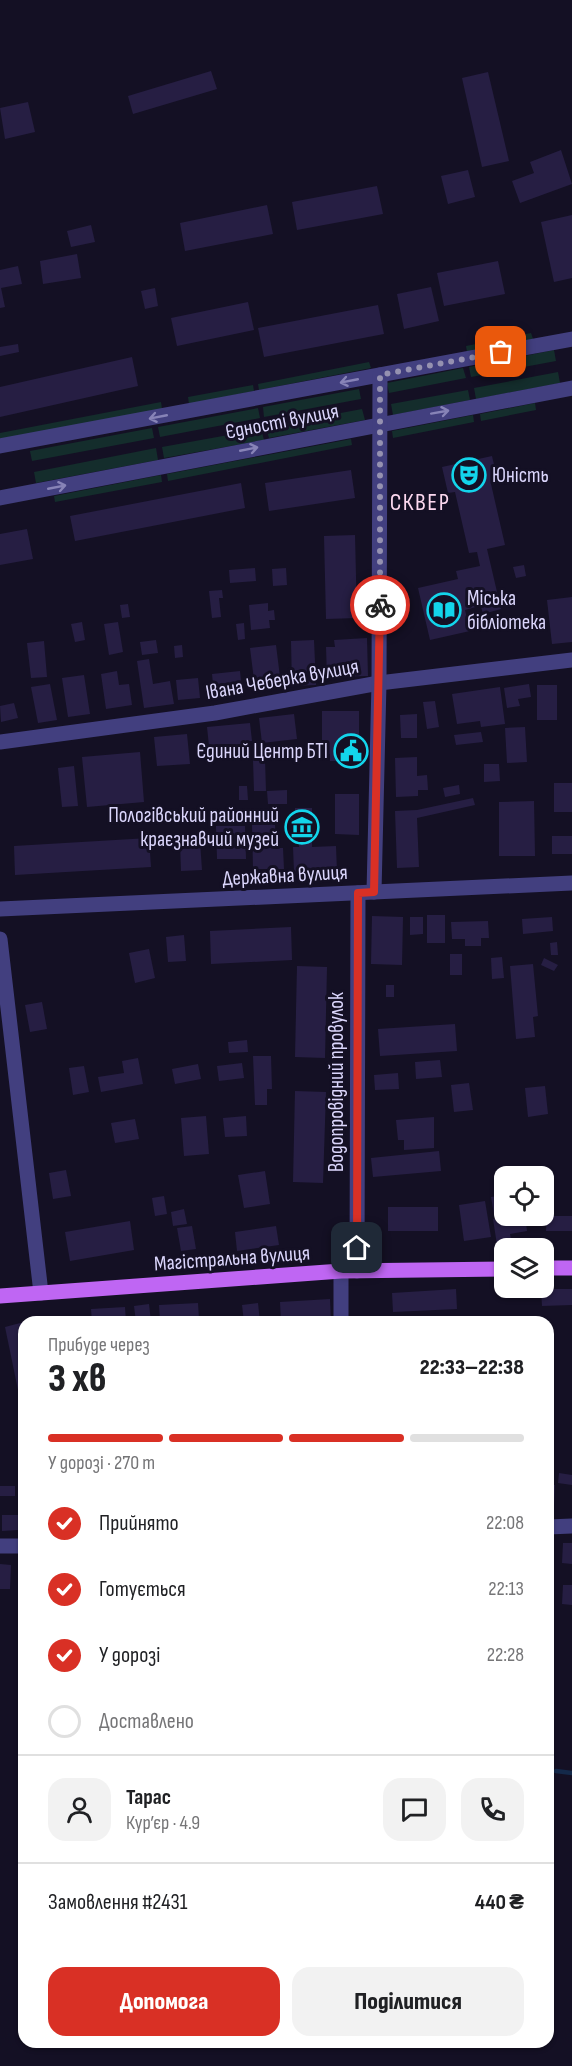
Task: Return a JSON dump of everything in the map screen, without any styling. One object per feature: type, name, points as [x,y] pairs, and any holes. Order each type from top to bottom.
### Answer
[{"type":"main road","points":[[554,1268],[572,1268]]},
{"type":"main road","name":"Магістральна вулиця","points":[[0,1296],[341,1271],[494,1269]]},
{"type":"street","name":"Єдності вулиця","points":[[0,446],[572,339]]},
{"type":"street","points":[[374,892],[379,683],[380,375]]},
{"type":"street","name":"Єдності вулиця","points":[[0,498],[380,423],[572,388]]},
{"type":"street","name":"Івана Чеберка вулиця","points":[[0,742],[193,716],[379,683],[572,660]]},
{"type":"street","name":"Державна вулиця","points":[[0,909],[572,883]]},
{"type":"street","name":"Водопровідний провулок","points":[[357,1271],[358,893]]},
{"type":"street","points":[[0,939],[40,1293]]},
{"type":"street","points":[[341,1271],[341,1316]]},
{"type":"street","points":[[554,1527],[572,1526]]},
{"type":"street","points":[[0,1546],[18,1546]]},
{"type":"green space","points":[[531,333],[533,339],[467,352],[466,346]]},
{"type":"green space","points":[[554,350],[556,361],[471,377],[469,367]]},
{"type":"green space","points":[[369,362],[371,368],[259,390],[258,384]]},
{"type":"green space","points":[[463,368],[466,378],[389,393],[387,383]]},
{"type":"green space","points":[[558,372],[560,383],[476,399],[474,388]]},
{"type":"green space","points":[[253,385],[254,391],[189,404],[188,397]]},
{"type":"green space","points":[[359,389],[361,399],[264,417],[263,407]]},
{"type":"green space","points":[[468,390],[470,400],[393,415],[391,404]]},
{"type":"green space","points":[[161,402],[162,409],[0,440],[0,433]]},
{"type":"green space","points":[[535,403],[536,410],[481,421],[480,414]]},
{"type":"green space","points":[[258,408],[260,418],[160,437],[158,427]]},
{"type":"green space","points":[[362,409],[365,420],[269,438],[266,427]]},
{"type":"green space","points":[[473,415],[474,422],[393,438],[392,431]]},
{"type":"green space","points":[[152,428],[154,438],[32,461],[30,451]]},
{"type":"green space","points":[[261,429],[264,440],[164,458],[162,447]]},
{"type":"green space","points":[[351,439],[352,445],[168,481],[167,474]]},
{"type":"green space","points":[[156,448],[158,460],[36,483],[34,472]]},
{"type":"green space","points":[[161,475],[162,482],[55,502],[54,496]]},
{"type":"building","points":[[211,71],[217,89],[133,114],[128,96]]},
{"type":"building","points":[[488,72],[509,161],[482,167],[462,78]]},
{"type":"building","points":[[28,102],[35,132],[5,139],[0,108]]},
{"type":"building","points":[[561,150],[572,184],[520,203],[512,181],[534,173],[530,162]]},
{"type":"building","points":[[468,170],[475,197],[448,204],[441,176]]},
{"type":"building","points":[[377,186],[383,214],[297,230],[292,202]]},
{"type":"building","points":[[267,205],[273,234],[185,251],[180,223]]},
{"type":"building","points":[[572,215],[572,278],[554,282],[541,222]]},
{"type":"building","points":[[91,225],[95,242],[71,247],[67,231]]},
{"type":"building","points":[[77,254],[81,278],[43,284],[40,261]]},
{"type":"building","points":[[498,261],[505,294],[444,306],[437,273]]},
{"type":"building","points":[[18,266],[22,284],[1,288],[5,307],[0,308],[0,270]]},
{"type":"building","points":[[431,287],[439,321],[404,329],[397,294]]},
{"type":"building","points":[[155,288],[158,306],[145,309],[141,291]]},
{"type":"building","points":[[248,302],[254,330],[177,346],[171,318]]},
{"type":"building","points":[[378,305],[384,334],[264,357],[258,328]]},
{"type":"building","points":[[18,344],[19,352],[0,356],[0,347]]},
{"type":"building","points":[[132,357],[138,386],[0,417],[0,387]]},
{"type":"building","points":[[492,456],[498,482],[491,484],[505,545],[487,549],[501,609],[483,614],[480,603],[476,604],[476,607],[465,610],[470,631],[430,640],[418,588],[458,579],[456,571],[480,566],[477,552],[469,553],[455,492],[448,493],[442,467]]},
{"type":"building","points":[[351,470],[355,498],[269,511],[265,483]]},
{"type":"building","points":[[241,483],[245,508],[75,541],[70,516]]},
{"type":"building","points":[[27,529],[33,559],[0,565],[0,534]]},
{"type":"building","points":[[355,535],[357,618],[326,619],[324,536]]},
{"type":"building","points":[[524,565],[526,576],[516,578],[513,567]]},
{"type":"building","points":[[255,568],[256,581],[230,583],[229,570]]},
{"type":"building","points":[[286,568],[287,585],[273,586],[272,569]]},
{"type":"building","points":[[222,590],[223,598],[219,598],[221,617],[212,618],[209,591]]},
{"type":"building","points":[[572,597],[572,642],[552,644],[547,600]]},
{"type":"building","points":[[268,603],[268,611],[274,610],[275,620],[269,620],[270,628],[251,630],[249,605]]},
{"type":"building","points":[[128,604],[130,617],[122,618],[120,605]]},
{"type":"building","points":[[82,622],[85,640],[75,642],[71,624]]},
{"type":"building","points":[[118,622],[123,652],[109,655],[104,624]]},
{"type":"building","points":[[244,623],[245,639],[238,640],[236,624]]},
{"type":"building","points":[[367,638],[368,676],[327,677],[326,647],[335,647],[334,640]]},
{"type":"building","points":[[156,640],[158,653],[142,655],[140,642]]},
{"type":"building","points":[[314,640],[316,685],[292,686],[291,641]]},
{"type":"building","points":[[44,641],[47,677],[31,678],[27,643]]},
{"type":"building","points":[[182,645],[183,657],[175,658],[174,646]]},
{"type":"building","points":[[276,645],[281,685],[255,688],[250,648]]},
{"type":"building","points":[[149,659],[153,684],[170,681],[174,704],[144,708],[137,661]]},
{"type":"building","points":[[117,671],[119,685],[129,684],[132,705],[106,709],[101,674]]},
{"type":"building","points":[[240,671],[242,691],[214,694],[212,674]]},
{"type":"building","points":[[84,675],[90,714],[68,717],[62,678]]},
{"type":"building","points":[[198,678],[200,698],[178,700],[176,680]]},
{"type":"building","points":[[50,684],[57,720],[38,723],[31,687]]},
{"type":"building","points":[[529,684],[531,697],[518,699],[520,706],[507,708],[504,688]]},
{"type":"building","points":[[537,685],[557,685],[557,720],[537,720]]},
{"type":"building","points":[[500,687],[505,724],[481,727],[480,721],[457,724],[452,694]]},
{"type":"building","points":[[435,701],[439,727],[427,729],[423,702]]},
{"type":"building","points":[[14,703],[18,718],[1,722],[0,706]]},
{"type":"building","points":[[322,711],[359,711],[359,754],[342,754],[342,761],[330,761],[330,754],[322,754]]},
{"type":"building","points":[[294,714],[297,739],[262,743],[259,718]]},
{"type":"building","points":[[417,714],[417,738],[401,738],[400,715]]},
{"type":"building","points":[[250,723],[252,741],[242,742],[243,756],[232,758],[230,744],[209,746],[207,727]]},
{"type":"building","points":[[525,727],[527,762],[507,763],[505,728]]},
{"type":"building","points":[[481,732],[483,742],[456,745],[454,735]]},
{"type":"building","points":[[187,734],[190,764],[157,766],[154,737]]},
{"type":"building","points":[[140,752],[144,802],[87,807],[82,757]]},
{"type":"building","points":[[417,757],[417,776],[427,775],[428,790],[418,790],[418,796],[396,797],[395,758]]},
{"type":"building","points":[[253,760],[265,760],[266,791],[254,791]]},
{"type":"building","points":[[484,764],[499,764],[500,781],[484,782]]},
{"type":"building","points":[[74,766],[78,806],[62,807],[58,768]]},
{"type":"building","points":[[554,783],[572,783],[572,812],[554,812]]},
{"type":"building","points":[[459,785],[460,794],[445,797],[443,788]]},
{"type":"building","points":[[239,786],[247,786],[248,800],[239,800]]},
{"type":"building","points":[[287,790],[287,804],[268,804],[267,791]]},
{"type":"building","points":[[335,794],[359,794],[359,835],[335,834]]},
{"type":"building","points":[[473,798],[475,805],[417,818],[419,867],[397,868],[395,811],[417,810]]},
{"type":"building","points":[[534,801],[535,856],[499,856],[499,802]]},
{"type":"building","points":[[295,808],[312,808],[312,847],[336,846],[337,872],[294,872],[293,847],[299,847],[299,838],[295,838]]},
{"type":"building","points":[[275,824],[276,848],[283,848],[284,869],[253,869],[252,825]]},
{"type":"building","points":[[216,826],[245,826],[246,859],[217,859]]},
{"type":"building","points":[[552,836],[572,836],[572,854],[552,854]]},
{"type":"building","points":[[149,838],[151,867],[15,875],[14,846]]},
{"type":"building","points":[[200,841],[202,870],[181,871],[180,842]]},
{"type":"building","points":[[427,915],[445,915],[445,943],[427,943]]},
{"type":"building","points":[[372,916],[403,917],[402,965],[371,964]]},
{"type":"building","points":[[410,917],[423,917],[423,934],[410,935]]},
{"type":"building","points":[[552,917],[553,931],[523,934],[522,919]]},
{"type":"building","points":[[488,921],[489,938],[481,938],[481,946],[465,946],[465,939],[452,939],[451,922]]},
{"type":"building","points":[[291,927],[292,960],[211,964],[210,931]]},
{"type":"building","points":[[184,935],[186,961],[168,962],[166,937]]},
{"type":"building","points":[[557,942],[558,955],[551,955],[550,943]]},
{"type":"building","points":[[149,949],[155,978],[135,983],[129,953]]},
{"type":"building","points":[[450,954],[462,954],[462,975],[450,975]]},
{"type":"building","points":[[502,957],[504,978],[492,979],[491,958]]},
{"type":"building","points":[[544,958],[558,965],[554,971],[541,965]]},
{"type":"building","points":[[533,964],[538,1016],[533,1017],[535,1037],[516,1039],[510,966]]},
{"type":"building","points":[[297,966],[327,967],[325,1058],[295,1057]]},
{"type":"building","points":[[386,985],[394,985],[394,997],[386,997]]},
{"type":"building","points":[[42,1002],[47,1029],[30,1032],[25,1005]]},
{"type":"building","points":[[455,1024],[457,1051],[380,1056],[378,1029]]},
{"type":"building","points":[[247,1040],[248,1052],[229,1053],[228,1042]]},
{"type":"building","points":[[253,1056],[271,1056],[272,1089],[267,1089],[267,1105],[255,1105]]},
{"type":"building","points":[[138,1058],[143,1084],[101,1092],[98,1077],[124,1073],[122,1061]]},
{"type":"building","points":[[440,1060],[442,1077],[416,1079],[415,1062]]},
{"type":"building","points":[[242,1063],[244,1078],[219,1081],[217,1066]]},
{"type":"building","points":[[198,1064],[201,1079],[175,1084],[172,1069]]},
{"type":"building","points":[[84,1066],[89,1092],[73,1095],[69,1068]]},
{"type":"building","points":[[398,1073],[399,1089],[375,1090],[374,1075]]},
{"type":"building","points":[[469,1083],[473,1110],[454,1112],[451,1085]]},
{"type":"building","points":[[545,1086],[548,1114],[528,1117],[525,1088]]},
{"type":"building","points":[[295,1091],[326,1092],[323,1183],[293,1182]]},
{"type":"building","points":[[206,1116],[209,1154],[184,1156],[181,1118]]},
{"type":"building","points":[[246,1116],[247,1136],[225,1137],[223,1118]]},
{"type":"building","points":[[434,1117],[434,1148],[404,1150],[404,1140],[398,1140],[396,1120]]},
{"type":"building","points":[[135,1119],[139,1139],[115,1143],[111,1123]]},
{"type":"building","points":[[439,1151],[441,1171],[373,1177],[371,1158]]},
{"type":"building","points":[[66,1170],[71,1196],[53,1199],[49,1173]]},
{"type":"building","points":[[265,1171],[270,1204],[244,1208],[238,1175]]},
{"type":"building","points":[[164,1196],[167,1214],[155,1216],[152,1198]]},
{"type":"building","points":[[491,1197],[494,1197],[494,1214]]},
{"type":"building","points":[[485,1201],[491,1237],[464,1241],[459,1205]]},
{"type":"building","points":[[388,1207],[438,1207],[438,1231],[388,1231]]},
{"type":"building","points":[[184,1209],[187,1224],[173,1226],[171,1212]]},
{"type":"building","points":[[554,1216],[572,1216],[572,1231],[546,1231],[546,1226],[554,1226]]},
{"type":"building","points":[[130,1221],[134,1250],[70,1261],[65,1232]]},
{"type":"building","points":[[192,1226],[196,1249],[181,1251],[177,1228]]},
{"type":"building","points":[[276,1226],[279,1245],[237,1251],[235,1232]]},
{"type":"building","points":[[494,1226],[526,1226],[527,1231],[510,1234],[511,1238],[496,1238]]},
{"type":"building","points":[[456,1289],[457,1309],[393,1312],[392,1293]]},
{"type":"building","points":[[554,1289],[572,1289],[572,1305],[542,1306],[542,1298],[554,1298]]},
{"type":"building","points":[[330,1299],[331,1316],[281,1316],[280,1302]]},
{"type":"building","points":[[198,1303],[199,1316],[160,1316],[159,1305]]},
{"type":"building","points":[[258,1303],[259,1316],[243,1316],[242,1305]]},
{"type":"building","points":[[149,1304],[150,1316],[135,1316],[134,1306]]},
{"type":"building","points":[[125,1307],[126,1316],[92,1316],[91,1309]]},
{"type":"building","points":[[18,1324],[18,1390],[5,1327]]},
{"type":"building","points":[[559,1473],[572,1475],[572,1485],[558,1483]]},
{"type":"building","points":[[0,1486],[15,1486],[15,1496],[0,1496]]},
{"type":"building","points":[[2,1515],[18,1515],[18,1530],[2,1531]]},
{"type":"building","points":[[563,1543],[572,1543],[572,1564],[562,1563]]},
{"type":"building","points":[[0,1564],[11,1565],[10,1589],[0,1589]]},
{"type":"building","points":[[563,1585],[572,1585],[572,1605],[562,1604]]},
{"type":"waterway","points":[[556,1771],[572,1773]]},
{"type":"way so far","points":[[380,605],[380,375],[501,352]]},
{"type":"place","name":"Юність","points":[[469,475]]},
{"type":"place","name":"Міська бібліотека","points":[[444,610]]},
{"type":"place","name":"Єдиний Центр БТІ","points":[[351,751]]},
{"type":"place","name":"Пологівський районний краєзнавчий музей","points":[[302,827]]},
{"type":"district","name":"СКВЕР","points":[[420,502]]},
{"type":"route","points":[[357,1248],[358,893],[374,892],[380,605]]}]
